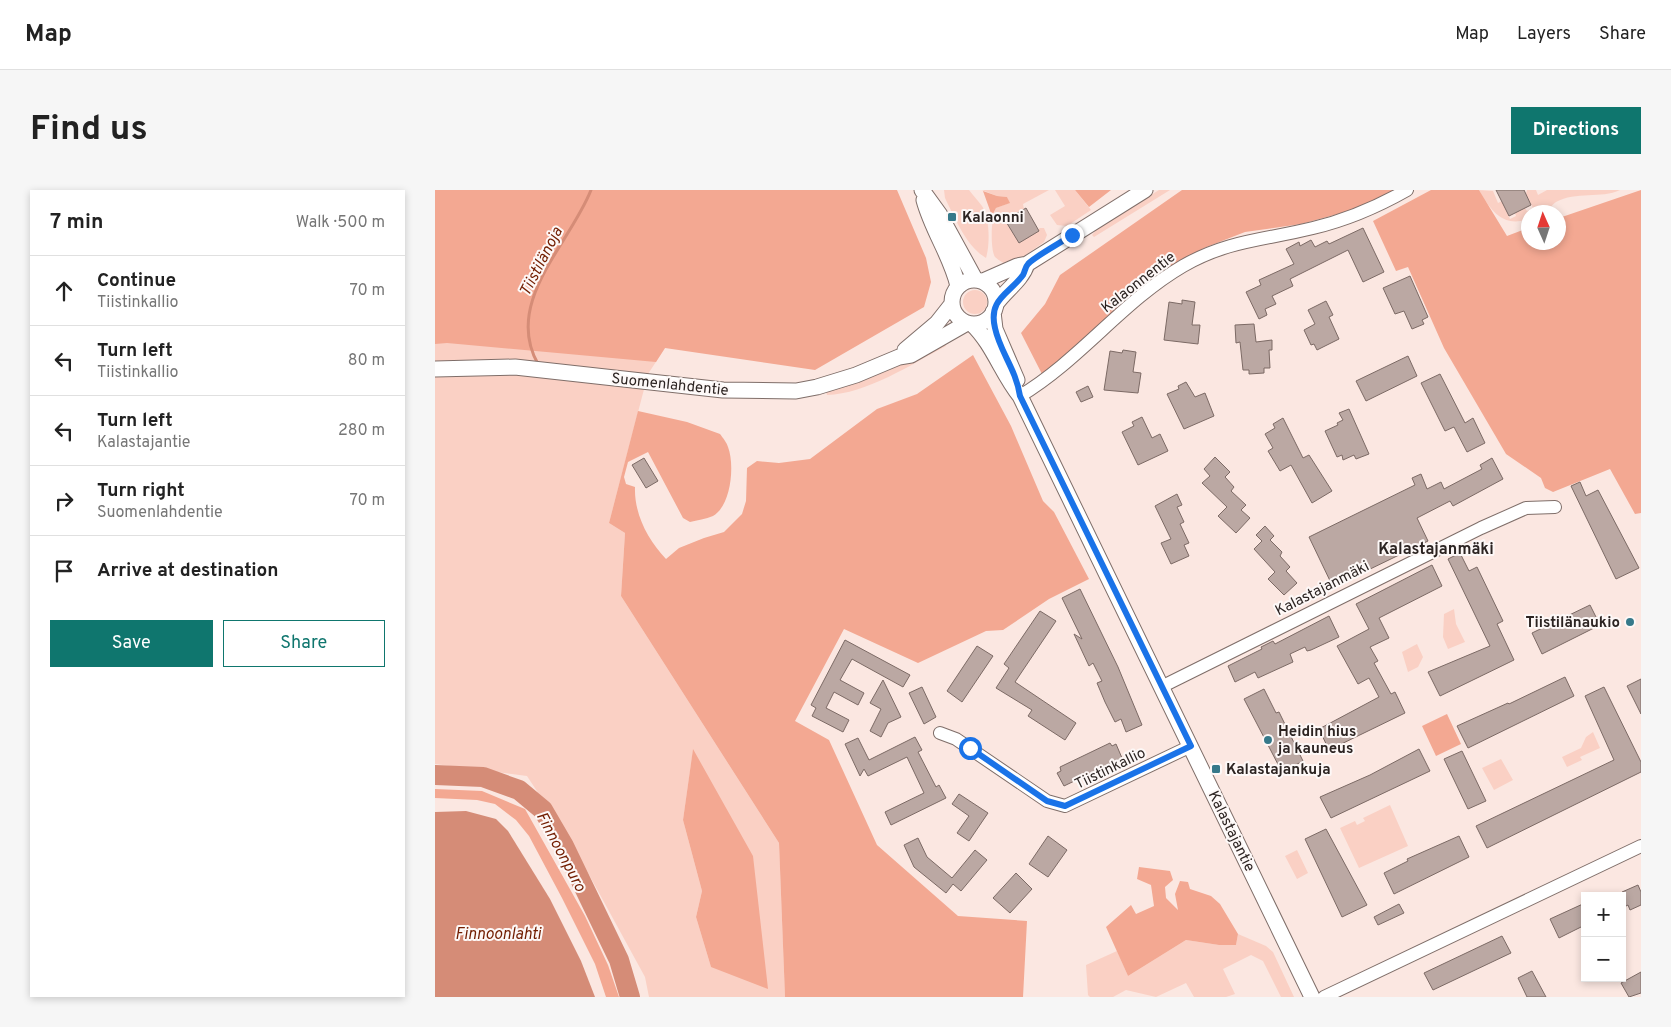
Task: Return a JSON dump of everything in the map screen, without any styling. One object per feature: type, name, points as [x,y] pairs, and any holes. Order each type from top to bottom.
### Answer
[{"type":"main road","points":[[922,190],[940,215],[979,280],[992,288],[995,308]]},
{"type":"main road","points":[[922,190],[931,221],[950,261],[958,286]]},
{"type":"main road","points":[[1027,264],[1024,274],[1006,291],[987,320],[970,323],[957,316],[952,304],[953,295],[958,286],[966,281],[979,280],[1027,264],[1145,190]]},
{"type":"main road","name":"Suomenlahdentie","points":[[899,357],[937,323],[952,304]]},
{"type":"main road","name":"Kalastajantie","points":[[995,308],[995,329],[1017,378],[1020,396]]},
{"type":"main road","name":"Kalastajantie","points":[[970,323],[981,333],[1009,382],[1020,396],[1313,997]]},
{"type":"main road","name":"Suomenlahdentie","points":[[435,369],[515,367],[723,390],[765,392],[817,387],[875,368],[899,357],[911,354],[970,323]]},
{"type":"street","name":"Kalaonnentie","points":[[1020,396],[1049,378],[1135,302],[1183,266],[1208,254],[1244,241],[1313,228],[1363,214],[1407,190]]},
{"type":"street","name":"Kalastajanmäki","points":[[1163,686],[1481,528],[1526,508],[1555,507]]},
{"type":"street","name":"Tiistinkallio","points":[[940,733],[956,739],[1047,801],[1065,806],[1191,746]]},
{"type":"street","points":[[1324,997],[1641,846]]},
{"type":"shaded area","points":[[435,190],[665,348],[648,374],[609,523],[625,533],[621,596],[779,843],[785,997],[649,997],[645,977],[575,849],[527,776],[435,764]],"holes":[[[693,750],[711,967],[696,917],[702,891],[683,820]]]},
{"type":"shaded area","points":[[435,190],[897,190],[926,258],[931,282],[924,307],[815,370],[665,348],[656,362],[447,343],[435,344]]},
{"type":"shaded area","points":[[944,190],[969,190],[982,206],[987,217],[989,232],[986,258],[979,253],[962,231],[945,198]]},
{"type":"shaded area","points":[[982,190],[1049,190],[1023,204],[1024,209],[1005,220],[1019,243],[1040,228],[1044,228],[1047,235],[1044,242],[1009,267],[995,257],[992,240],[994,212],[996,208],[1009,203],[1007,197],[997,196]]},
{"type":"shaded area","points":[[1055,190],[1075,190],[1091,210],[1067,226],[1057,225],[1050,215],[1065,206]]},
{"type":"shaded area","points":[[1075,190],[1111,190],[1089,207]]},
{"type":"shaded area","points":[[1159,190],[1170,190],[1094,237],[1092,235],[1098,228]]},
{"type":"shaded area","points":[[1182,190],[1395,190],[1360,208],[1301,224],[1245,232],[1204,248],[1170,267],[1043,376],[1021,333],[1045,304],[1060,275]]},
{"type":"shaded area","points":[[1431,190],[1479,190],[1507,236],[1521,231],[1521,250],[1566,250],[1566,216],[1641,190],[1641,513],[1635,514],[1610,469],[1553,492],[1545,488],[1541,478],[1506,454],[1444,348],[1408,267],[1396,271],[1373,221]]},
{"type":"shaded area","points":[[1479,190],[1493,191],[1498,203],[1502,201],[1510,219],[1521,210],[1521,221],[1504,219],[1488,204]]},
{"type":"shaded area","points":[[1527,190],[1536,190],[1538,195],[1547,190],[1620,190],[1613,193],[1572,197],[1553,205],[1532,205],[1526,194]]},
{"type":"shaded area","points":[[983,191],[1007,197],[1010,203],[996,208],[992,216]]},
{"type":"shaded area","points":[[975,290],[983,294],[987,302],[983,310],[975,314],[967,310],[963,302],[967,294]]},
{"type":"shaded area","points":[[943,340],[946,346],[888,377],[857,389],[827,395],[826,391],[887,371]]},
{"type":"shaded area","points":[[973,355],[1011,426],[1043,501],[1054,512],[1089,579],[1049,599],[1003,630],[986,631],[918,663],[844,629],[795,721],[829,740],[877,845],[958,916],[1027,921],[1023,997],[785,997],[779,843],[621,596],[625,533],[609,523],[638,411],[687,422],[720,434],[727,444],[730,455],[730,484],[724,504],[713,516],[690,522],[683,518],[648,452],[628,462],[624,477],[626,484],[635,487],[637,507],[643,526],[653,544],[666,559],[679,548],[724,532],[742,514],[746,501],[747,468],[757,461],[779,463],[810,459],[877,409],[917,394]]},
{"type":"shaded area","points":[[1454,609],[1456,624],[1465,642],[1448,649],[1443,637],[1444,614]]},
{"type":"shaded area","points":[[1417,644],[1423,657],[1418,667],[1408,672],[1402,652]]},
{"type":"shaded area","points":[[1447,714],[1461,744],[1436,756],[1422,726]]},
{"type":"shaded area","points":[[1593,732],[1600,748],[1580,757],[1582,760],[1567,767],[1562,757],[1581,748],[1586,737]]},
{"type":"shaded area","points":[[693,749],[753,856],[768,989],[711,967],[696,917],[702,891],[683,820]]},
{"type":"shaded area","points":[[1501,759],[1513,780],[1494,790],[1482,768]]},
{"type":"shaded area","points":[[435,789],[482,791],[525,809],[585,916],[608,965],[619,997],[606,997],[595,964],[562,898],[529,836],[516,820],[495,804],[477,800],[435,798]]},
{"type":"shaded area","points":[[1390,805],[1408,846],[1359,868],[1340,828],[1355,821],[1357,825],[1365,821],[1363,818]]},
{"type":"shaded area","points":[[1297,850],[1308,873],[1297,879],[1285,856]]},
{"type":"shaded area","points":[[1139,867],[1170,871],[1173,880],[1165,887],[1166,898],[1178,910],[1175,894],[1180,881],[1188,882],[1190,889],[1211,896],[1220,904],[1238,934],[1236,945],[1219,945],[1186,940],[1128,976],[1106,927],[1131,905],[1136,914],[1154,906],[1151,885],[1137,879]]},
{"type":"shaded area","points":[[1238,934],[1266,946],[1273,952],[1294,997],[1281,997],[1263,961],[1251,955],[1223,969],[1235,994],[1226,997],[1194,997],[1186,983],[1156,997],[1126,990],[1113,997],[1090,997],[1088,995],[1086,965],[1117,951],[1128,976],[1186,940],[1219,945],[1236,945]]},
{"type":"water","name":"Finnoonlahti","points":[[466,811],[496,819],[508,831],[550,899],[581,961],[595,997],[435,997],[435,812]]},
{"type":"building","points":[[1496,190],[1524,190],[1531,205],[1521,205],[1521,210],[1509,216]]},
{"type":"building","points":[[1026,208],[1039,231],[1019,243],[1005,220]]},
{"type":"building","points":[[1363,228],[1384,272],[1363,282],[1348,250],[1290,279],[1293,286],[1272,296],[1276,304],[1265,309],[1267,315],[1259,319],[1246,292],[1261,285],[1259,280],[1294,264],[1286,249],[1299,242],[1300,246],[1311,240],[1315,247],[1327,241],[1329,244]]},
{"type":"building","points":[[1410,276],[1428,317],[1422,320],[1424,324],[1412,329],[1404,311],[1395,314],[1383,288]]},
{"type":"building","points":[[1182,300],[1195,302],[1192,325],[1200,325],[1198,344],[1164,340],[1169,302],[1182,304]]},
{"type":"building","points":[[1326,301],[1333,315],[1329,317],[1339,339],[1317,350],[1314,344],[1311,345],[1304,330],[1315,324],[1308,310]]},
{"type":"building","points":[[1254,324],[1256,342],[1272,340],[1272,350],[1269,350],[1270,368],[1264,368],[1264,373],[1249,374],[1249,370],[1243,370],[1240,342],[1236,343],[1235,325]]},
{"type":"building","points":[[1123,350],[1136,352],[1133,372],[1141,373],[1138,393],[1104,390],[1110,351],[1122,353]]},
{"type":"building","points":[[1408,356],[1417,376],[1366,401],[1356,381]]},
{"type":"building","points":[[1440,374],[1465,423],[1473,418],[1485,443],[1467,452],[1454,427],[1445,431],[1421,383]]},
{"type":"building","points":[[1186,382],[1195,397],[1205,393],[1214,416],[1184,429],[1167,394],[1179,389],[1178,386]]},
{"type":"building","points":[[1088,386],[1093,397],[1081,402],[1076,392]]},
{"type":"building","points":[[1349,409],[1369,454],[1356,459],[1354,455],[1343,460],[1342,455],[1337,457],[1325,431],[1338,425],[1337,423],[1343,420],[1339,413]]},
{"type":"building","points":[[1142,417],[1152,438],[1160,434],[1168,451],[1138,465],[1122,432],[1134,426],[1132,422]]},
{"type":"building","points":[[1283,418],[1303,458],[1309,455],[1332,491],[1312,503],[1291,465],[1280,471],[1268,451],[1273,448],[1265,434],[1275,428],[1273,424]]},
{"type":"building","points":[[1215,457],[1230,472],[1225,477],[1234,487],[1231,491],[1246,505],[1241,510],[1250,518],[1236,533],[1218,516],[1227,507],[1202,483],[1210,476],[1204,469]]},
{"type":"building","points":[[644,458],[658,481],[646,488],[632,465]]},
{"type":"building","points":[[1492,458],[1503,479],[1453,506],[1450,501],[1417,518],[1428,541],[1333,587],[1309,537],[1415,485],[1412,478],[1421,474],[1427,489],[1441,482],[1444,489],[1482,469],[1480,465]]},
{"type":"building","points":[[1580,482],[1586,496],[1598,490],[1639,568],[1616,579],[1571,486]]},
{"type":"building","points":[[1177,494],[1182,505],[1177,507],[1184,522],[1180,524],[1189,543],[1184,545],[1189,556],[1171,564],[1161,543],[1171,539],[1155,506]]},
{"type":"building","points":[[1265,526],[1274,536],[1270,540],[1282,552],[1280,556],[1290,567],[1286,571],[1297,583],[1284,595],[1268,579],[1275,572],[1254,549],[1262,541],[1256,535]]},
{"type":"building","points":[[1460,553],[1469,571],[1477,567],[1503,621],[1497,624],[1514,660],[1440,696],[1428,672],[1490,646],[1448,559]]},
{"type":"building","points":[[1432,565],[1442,586],[1379,618],[1389,638],[1370,647],[1378,661],[1374,663],[1391,694],[1395,692],[1405,713],[1329,750],[1319,729],[1379,697],[1369,678],[1358,684],[1337,646],[1369,629],[1356,604]]},
{"type":"building","points":[[1080,589],[1118,667],[1142,725],[1126,732],[1121,719],[1115,722],[1105,702],[1097,683],[1102,681],[1093,663],[1089,666],[1074,634],[1082,639],[1062,598]]},
{"type":"building","points":[[1590,605],[1600,625],[1542,654],[1532,633]]},
{"type":"building","points":[[1040,611],[1056,621],[1015,682],[1076,723],[1065,740],[1028,716],[1032,710],[996,688],[1009,668],[1004,664]]},
{"type":"building","points":[[1329,616],[1339,637],[1311,650],[1307,651],[1305,647],[1290,654],[1293,662],[1258,678],[1255,672],[1235,682],[1228,666],[1262,649],[1261,647],[1273,641],[1275,644]]},
{"type":"building","points":[[845,640],[910,675],[903,687],[852,659],[840,680],[864,693],[858,705],[834,692],[826,708],[849,720],[843,732],[812,716],[816,708],[811,705]]},
{"type":"building","points":[[977,646],[993,656],[962,702],[947,691]]},
{"type":"building","points":[[1565,677],[1574,696],[1468,748],[1457,726]]},
{"type":"building","points":[[1641,679],[1641,714],[1627,686]]},
{"type":"building","points":[[883,680],[901,717],[888,723],[881,737],[870,731],[881,709],[870,703]]},
{"type":"building","points":[[922,687],[936,717],[924,724],[909,693]]},
{"type":"building","points":[[1604,687],[1641,762],[1641,772],[1487,848],[1476,826],[1614,760],[1585,696]]},
{"type":"building","points":[[1264,689],[1276,713],[1279,712],[1303,761],[1282,772],[1244,699]]},
{"type":"building","points":[[915,737],[922,750],[918,752],[936,787],[939,785],[946,798],[891,825],[885,812],[924,793],[907,757],[868,776],[864,769],[860,776],[845,744],[858,738],[869,760]]},
{"type":"building","points":[[1110,743],[1112,746],[1116,744],[1122,758],[1064,786],[1057,773],[1061,771],[1060,767]]},
{"type":"building","points":[[1419,749],[1430,771],[1331,818],[1320,797],[1370,775]]},
{"type":"building","points":[[1462,751],[1486,801],[1468,809],[1444,759]]},
{"type":"building","points":[[959,794],[988,813],[969,841],[957,833],[969,816],[952,804]]},
{"type":"building","points":[[1326,829],[1367,905],[1342,917],[1305,839]]},
{"type":"building","points":[[1048,836],[1067,850],[1048,877],[1029,864]]},
{"type":"building","points":[[1459,836],[1469,857],[1394,894],[1384,873],[1408,861],[1407,859]]},
{"type":"building","points":[[918,838],[927,857],[952,878],[975,850],[987,860],[961,891],[953,884],[946,893],[914,867],[904,845]]},
{"type":"building","points":[[1016,873],[1032,889],[1010,913],[993,898]]},
{"type":"building","points":[[1638,885],[1641,892],[1641,905],[1630,910],[1628,905],[1626,906],[1626,892],[1622,892]]},
{"type":"building","points":[[1399,904],[1404,913],[1378,925],[1374,917]]},
{"type":"building","points":[[1581,905],[1581,927],[1559,938],[1550,919]]},
{"type":"building","points":[[1502,936],[1511,953],[1433,990],[1424,973]]},
{"type":"building","points":[[1532,971],[1546,997],[1527,997],[1518,978]]},
{"type":"building","points":[[1641,972],[1641,993],[1629,997],[1621,983],[1626,982]]},
{"type":"waterway","name":"Tiistilänoja","points":[[538,364],[529,341],[529,318],[534,296],[543,274],[591,190]]},
{"type":"waterway","name":"Finnoonpuro","points":[[435,775],[483,777],[519,790],[543,810],[564,846],[619,960],[630,997]]},
{"type":"place","name":"Kalaonni","points":[[952,217]]},
{"type":"place","name":"Tiistilänaukio","points":[[1630,622]]},
{"type":"place","name":"Heidin hius ja kauneus","points":[[1268,740]]},
{"type":"place","name":"Kalastajankuja","points":[[1216,769]]},
{"type":"district","name":"Kalastajanmäki","points":[[1436,548]]},
{"type":"route","points":[[970,748],[1047,801],[1065,806],[1074,804],[1191,746],[1020,396],[1017,378],[995,329],[993,312],[996,304],[1006,291],[1024,274],[1027,264],[1072,235]]}]
